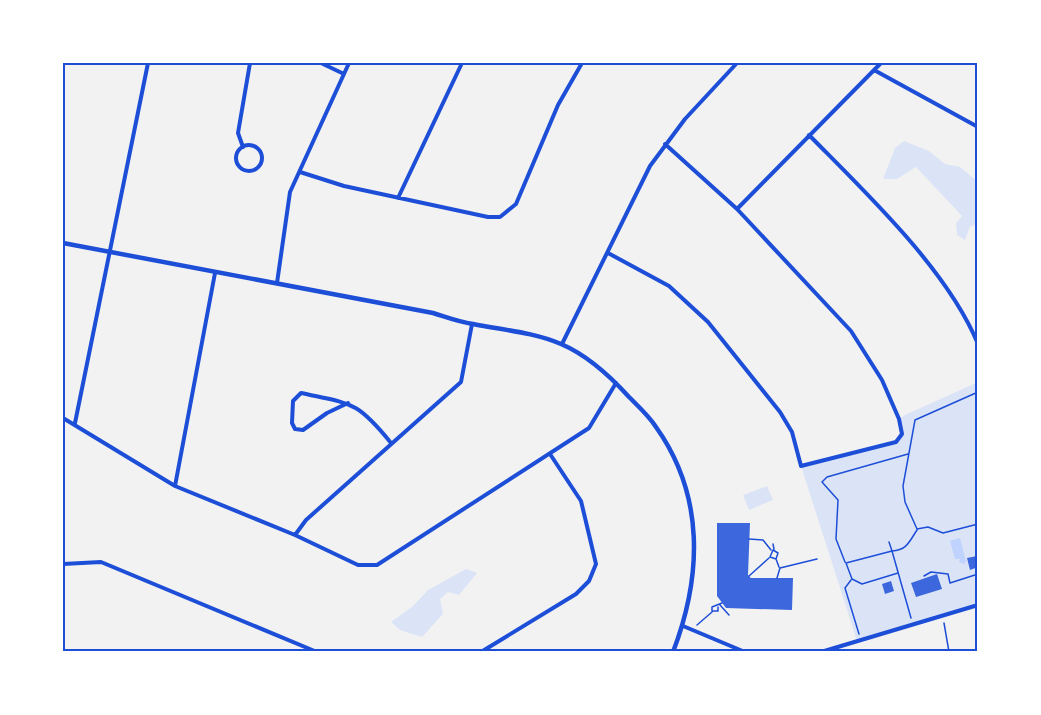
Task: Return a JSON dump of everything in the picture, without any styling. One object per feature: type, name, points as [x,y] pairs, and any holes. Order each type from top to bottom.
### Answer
[{"type":"street","points":[[75,423],[108,251],[148,63]]},
{"type":"street","points":[[243,147],[238,133],[250,63]]},
{"type":"street","points":[[321,63],[344,74]]},
{"type":"street","points":[[277,283],[290,192],[349,63]]},
{"type":"street","points":[[398,198],[462,63]]},
{"type":"street","points":[[300,172],[344,186],[488,217],[500,217],[509,213],[521,194],[558,105],[582,63]]},
{"type":"street","points":[[562,344],[650,166],[665,144],[737,63]]},
{"type":"street","points":[[737,209],[881,63]]},
{"type":"street","points":[[874,70],[978,127]]},
{"type":"street","points":[[809,135],[921,256],[968,319],[978,344]]},
{"type":"street","points":[[608,253],[669,286],[708,322],[780,412],[792,432],[801,466],[896,442],[902,434],[902,428],[882,380],[851,332],[737,209],[665,144]]},
{"type":"street","points":[[251,145],[261,151],[262,163],[256,170],[246,171],[238,165],[237,155],[243,147],[251,145]]},
{"type":"street","points":[[63,243],[517,331],[562,344],[600,369],[656,427],[676,463],[688,500],[696,540],[695,572],[683,626],[673,652]]},
{"type":"street","points":[[175,486],[215,273]]},
{"type":"street","points":[[295,535],[306,519],[461,382],[472,324]]},
{"type":"street","points":[[63,418],[75,423],[175,486],[295,535],[358,565],[377,565],[589,428],[616,383]]},
{"type":"street","points":[[348,404],[327,413],[303,430],[295,429],[292,423],[293,401],[301,393],[348,404],[369,415],[391,443]]},
{"type":"street","points":[[480,652],[576,594],[589,581],[596,564],[581,501],[550,454]]},
{"type":"street","points":[[63,564],[102,562],[318,652]]},
{"type":"street","points":[[821,652],[978,605]]},
{"type":"street","points":[[683,626],[745,652]]},
{"type":"path","points":[[917,530],[905,502],[903,486],[908,454],[914,438],[915,420],[978,392]]},
{"type":"path","points":[[898,573],[862,584],[852,579],[837,539],[838,500],[822,482],[826,477],[908,454]]},
{"type":"path","points":[[846,563],[906,547],[917,530],[928,526],[943,533],[978,524]]},
{"type":"path","points":[[749,539],[763,540],[778,553],[776,559],[780,568],[777,578]]},
{"type":"path","points":[[889,542],[913,624]]},
{"type":"path","points":[[749,576],[770,557],[773,544]]},
{"type":"path","points":[[770,557],[776,559]]},
{"type":"path","points":[[780,568],[817,559]]},
{"type":"path","points":[[924,576],[931,573],[948,574],[950,583],[978,574]]},
{"type":"path","points":[[852,579],[845,588],[861,640]]},
{"type":"path","points":[[712,611],[718,611],[722,603]]},
{"type":"path","points":[[692,629],[712,611],[712,607],[719,606]]},
{"type":"path","points":[[719,606],[729,615]]},
{"type":"path","points":[[942,616],[949,652]]},
{"type":"shaded area","points":[[904,141],[929,151],[945,164],[960,167],[978,182],[978,223],[970,227],[965,240],[957,235],[956,223],[962,216],[916,167],[897,179],[883,179],[895,148]]},
{"type":"shaded area","points":[[978,382],[978,605],[857,641],[801,466],[895,442],[902,434],[899,419]]},
{"type":"shaded area","points":[[767,486],[773,500],[749,510],[743,495]]},
{"type":"shaded area","points":[[466,569],[477,573],[459,595],[448,592],[440,599],[443,614],[422,637],[400,630],[391,622],[413,606],[428,590]]},
{"type":"water","points":[[960,538],[966,562],[964,564],[959,562],[960,559],[955,559],[950,541]]},
{"type":"building","points":[[717,523],[750,523],[748,575],[751,578],[793,578],[792,610],[726,608],[717,596]]},
{"type":"building","points":[[977,556],[978,567],[970,570],[967,558]]},
{"type":"building","points":[[937,574],[942,589],[916,597],[911,583]]},
{"type":"building","points":[[891,581],[894,591],[885,594],[882,584]]}]
